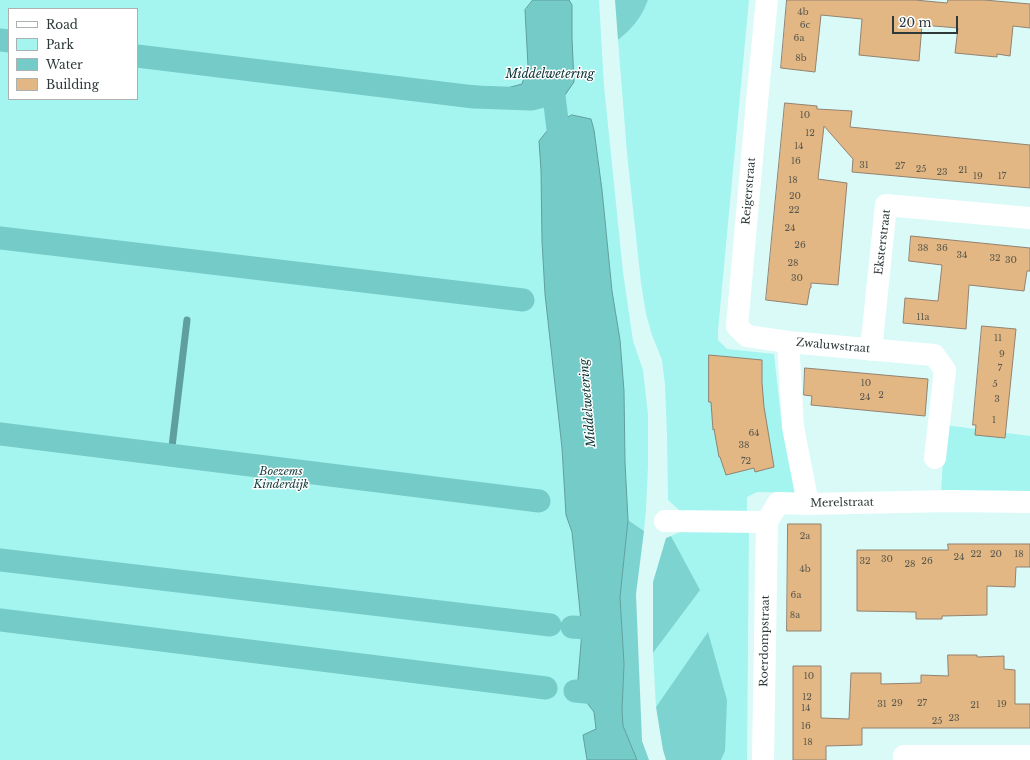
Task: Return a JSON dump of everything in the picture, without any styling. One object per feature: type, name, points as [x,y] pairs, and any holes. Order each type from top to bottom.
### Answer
[{"type":"street","name":"Reigerstraat","points":[[767,0],[737,326],[747,336],[788,342]]},
{"type":"street","name":"Eksterstraat","points":[[871,350],[886,205],[1030,218]]},
{"type":"street","name":"Zwaluwstraat","points":[[808,504],[793,427],[788,342],[934,355],[945,370],[935,458]]},
{"type":"street","name":"Merelstraat","points":[[767,522],[778,503],[1030,502]]},
{"type":"street","points":[[665,521],[767,522]]},
{"type":"street","name":"Roerdompstraat","points":[[763,760],[767,522]]},
{"type":"street","points":[[904,760],[904,756],[1030,756]]},
{"type":"green space","name":"Boezems Kinderdijk","points":[[0,0],[533,0],[525,10],[533,105],[572,39],[572,5],[569,0],[599,0],[604,86],[623,272],[633,341],[643,370],[648,415],[648,466],[644,531],[628,520],[625,462],[624,391],[620,340],[612,291],[602,190],[594,130],[591,119],[572,115],[551,126],[542,170],[542,241],[545,294],[562,448],[566,516],[572,532],[582,631],[579,664],[581,695],[594,712],[596,729],[583,735],[587,760],[0,760]]},
{"type":"green space","points":[[648,0],[749,0],[718,340],[727,349],[774,354],[781,418],[805,493],[757,492],[747,497],[747,513],[682,513],[668,500],[665,385],[662,360],[652,335],[646,314],[641,283],[627,153],[618,40],[636,22]]},
{"type":"green space","points":[[945,425],[1030,436],[1030,494],[941,494]]},
{"type":"green space","points":[[682,531],[749,531],[747,760],[721,760],[725,751],[708,633],[656,707],[653,653],[699,590],[671,536]]},
{"type":"shaded area","points":[[615,0],[648,0],[636,22],[618,40]]},
{"type":"shaded area","points":[[628,520],[644,531],[636,594],[642,741],[649,760],[637,760],[623,726],[622,710],[624,664],[620,597]]},
{"type":"shaded area","points":[[671,536],[700,590],[653,653],[653,582],[666,538]]},
{"type":"shaded area","points":[[708,632],[727,700],[725,751],[721,760],[666,760],[656,707]]},
{"type":"water","name":"Middelwetering","points":[[533,0],[569,0],[572,5],[574,82],[565,95],[558,101],[533,109],[530,99],[287,75],[507,88],[522,84],[528,66],[525,10]]},
{"type":"water","points":[[572,115],[591,119],[594,130],[602,190],[612,291],[620,340],[624,391],[625,462],[628,520],[620,597],[624,664],[622,710],[623,726],[637,760],[587,760],[583,735],[596,729],[594,712],[581,695],[578,679],[582,631],[572,532],[566,515],[562,448],[545,294],[539,141],[551,126]]},
{"type":"building","points":[[787,0],[915,0],[947,3],[948,0],[984,0],[1030,4],[1030,28],[1013,26],[1010,56],[997,54],[997,57],[955,53],[958,28],[922,25],[919,61],[859,55],[862,19],[821,15],[815,72],[781,68]]},
{"type":"building","points":[[785,103],[817,106],[817,109],[852,111],[850,127],[1030,145],[1030,188],[852,172],[853,159],[824,126],[818,179],[847,183],[838,285],[811,283],[807,305],[766,300]]},
{"type":"building","points":[[911,236],[1030,248],[1030,271],[1027,271],[1024,291],[969,285],[966,329],[903,323],[905,298],[938,301],[942,265],[909,261]]},
{"type":"building","points":[[982,326],[1016,329],[1005,438],[975,435],[976,425],[973,425]]},
{"type":"building","points":[[709,355],[762,360],[764,407],[774,467],[755,472],[754,468],[726,475],[719,457],[714,429],[713,430],[711,402],[709,402]]},
{"type":"building","points":[[805,368],[928,379],[925,416],[811,405],[812,396],[804,395]]},
{"type":"building","points":[[788,524],[821,524],[821,631],[787,631]]},
{"type":"building","points":[[948,544],[1030,544],[1030,567],[1016,567],[1015,587],[987,586],[987,615],[942,616],[942,619],[916,619],[916,612],[857,611],[857,550],[948,550]]},
{"type":"building","points":[[948,655],[977,655],[977,657],[1004,656],[1004,669],[1015,670],[1015,704],[1030,704],[1030,728],[862,728],[862,745],[826,746],[826,760],[793,760],[793,666],[821,666],[821,718],[849,719],[851,673],[881,673],[881,684],[921,683],[921,675],[948,676]]},
{"type":"waterway","points":[[0,40],[8,41]]},
{"type":"waterway","points":[[138,56],[474,97],[531,99],[554,93]]},
{"type":"waterway","name":"Middelwetering","points":[[551,71],[561,154]]},
{"type":"waterway","points":[[0,238],[523,300]]},
{"type":"waterway","points":[[171,455],[187,320]]},
{"type":"waterway","points":[[0,434],[539,501]]},
{"type":"waterway","points":[[0,560],[550,625]]},
{"type":"waterway","points":[[0,620],[546,688]]},
{"type":"waterway","points":[[572,627],[603,629]]},
{"type":"waterway","points":[[575,691],[606,694]]}]
